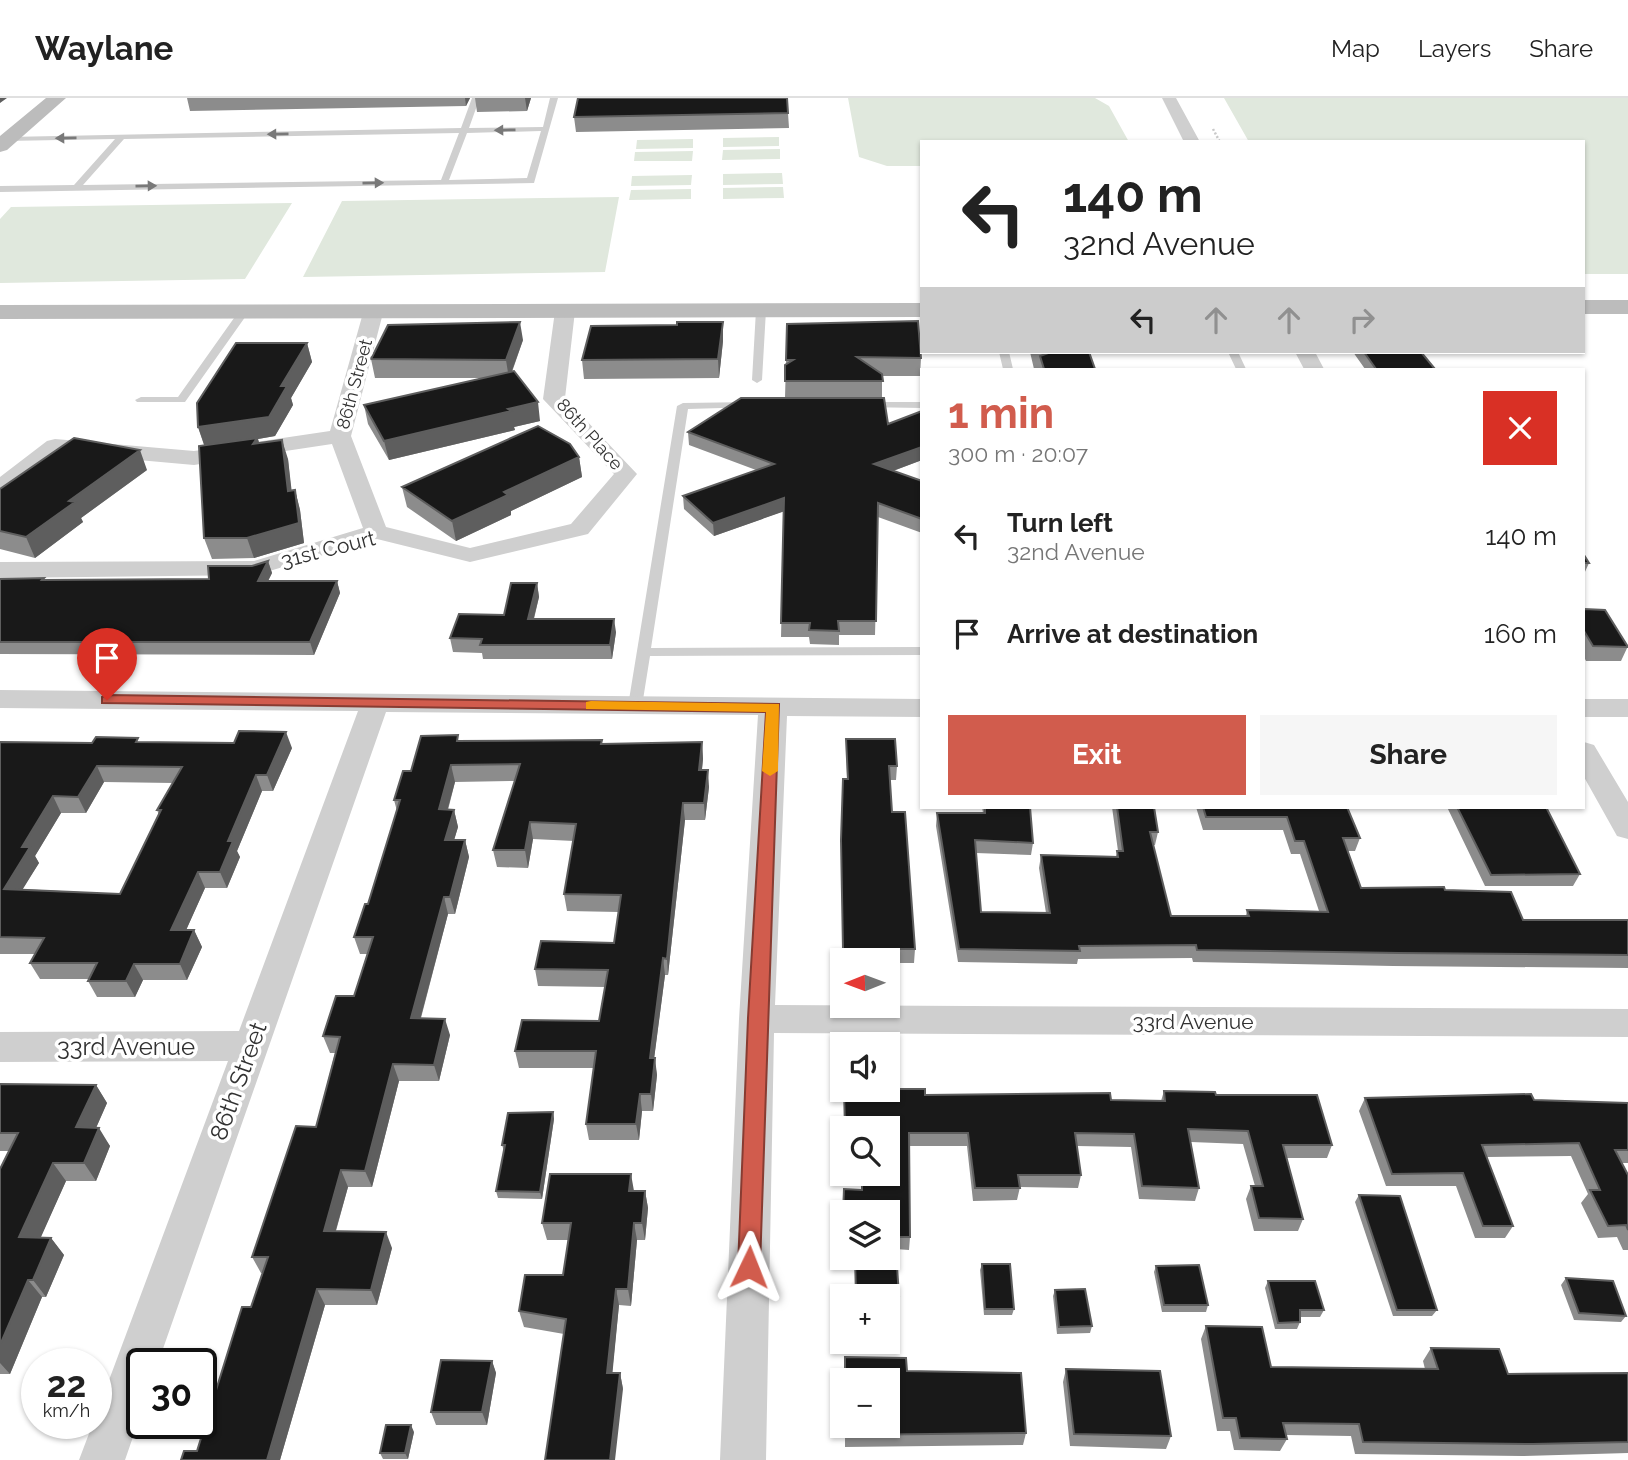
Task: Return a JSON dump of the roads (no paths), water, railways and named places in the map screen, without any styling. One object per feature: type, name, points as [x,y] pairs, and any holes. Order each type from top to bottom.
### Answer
[{"type":"street","points":[[4,143],[57,98]]},
{"type":"street","points":[[1168,98],[1191,140]]},
{"type":"street","points":[[1585,307],[1628,307]]},
{"type":"street","points":[[0,313],[920,310]]},
{"type":"street","name":"86th Place","points":[[565,311],[554,399],[626,474]]},
{"type":"street","name":"86th Street","points":[[373,313],[340,436],[376,533]]},
{"type":"street","points":[[0,488],[55,446],[194,458],[340,436]]},
{"type":"street","name":"31st Court","points":[[0,570],[256,568],[376,533],[470,555],[579,529],[626,474]]},
{"type":"street","points":[[0,699],[920,708]]},
{"type":"street","name":"86th Street","points":[[102,1460],[375,703]]},
{"type":"street","points":[[743,1460],[757,1018],[773,708]]},
{"type":"street","points":[[1585,708],[1628,708]]},
{"type":"street","points":[[1585,754],[1628,828]]},
{"type":"street","name":"33rd Avenue","points":[[757,1018],[1628,1023]]},
{"type":"street","name":"33rd Avenue","points":[[0,1047],[251,1045]]},
{"type":"lane","points":[[444,182],[477,98],[483,98]]},
{"type":"lane","points":[[0,188],[531,181],[554,98]]},
{"type":"lane","points":[[4,143],[124,136],[546,130]]},
{"type":"lane","points":[[77,187],[124,136]]},
{"type":"lane","points":[[757,380],[761,310]]},
{"type":"lane","points":[[141,400],[181,400],[243,313]]},
{"type":"lane","points":[[635,706],[683,405],[762,405]]},
{"type":"lane","points":[[856,405],[920,405]]},
{"type":"lane","points":[[644,652],[920,651]]}]
